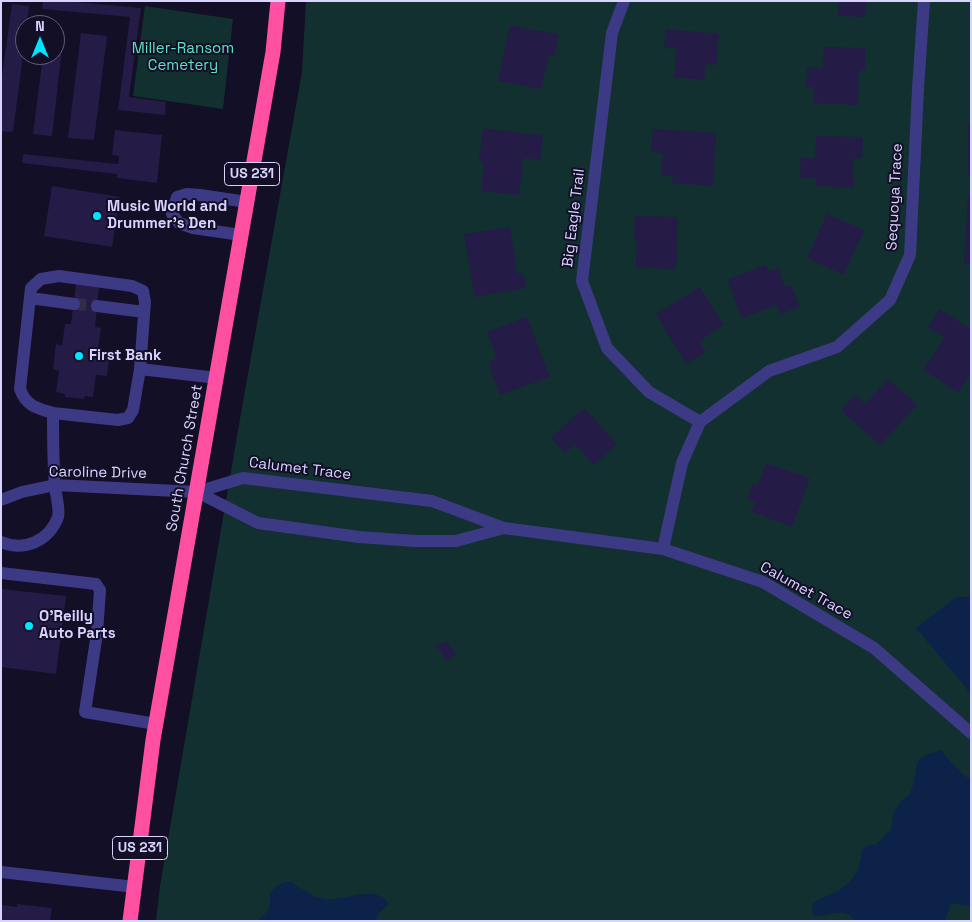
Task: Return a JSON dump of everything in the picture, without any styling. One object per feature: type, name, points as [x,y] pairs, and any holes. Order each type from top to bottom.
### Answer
[{"type":"highway","name":"South Church Street","points":[[130,921],[156,724],[273,52],[278,1]]},
{"type":"street","name":"Big Eagle Trail","points":[[624,1],[612,33],[582,281],[606,348],[649,392],[700,422]]},
{"type":"street","name":"Sequoya Trace","points":[[663,549],[682,463],[700,422],[769,371],[837,347],[890,300],[910,255],[924,1]]},
{"type":"street","points":[[242,235],[193,228],[178,223],[172,214],[177,197],[188,194],[200,194],[247,202]]},
{"type":"street","points":[[59,276],[132,286],[143,291],[144,312],[140,369],[133,410],[128,418],[118,420],[52,413],[36,408],[23,398],[20,389],[31,288],[41,279],[59,276]]},
{"type":"street","points":[[30,298],[74,304]]},
{"type":"street","points":[[97,306],[144,312]]},
{"type":"street","points":[[140,369],[217,378]]},
{"type":"street","points":[[1,542],[9,546],[31,545],[46,536],[58,516],[52,413]]},
{"type":"street","name":"Calumet Trace","points":[[197,492],[243,478],[432,501],[504,528],[663,549],[763,582],[874,648],[971,734]]},
{"type":"street","name":"Caroline Drive","points":[[1,500],[22,492],[55,485],[197,492]]},
{"type":"street","name":"Calumet Trace","points":[[197,492],[258,523],[358,536],[414,542],[456,541],[504,528]]},
{"type":"street","points":[[1,573],[96,584],[100,590],[97,633],[85,712],[156,724]]},
{"type":"street","points":[[1,872],[135,887]]},
{"type":"green space","points":[[306,1],[971,1],[971,921],[156,921],[160,886],[241,413],[302,72]]},
{"type":"green space","name":"Miller-Ransom Cemetery","points":[[145,6],[233,19],[223,109],[133,96]]},
{"type":"water","points":[[971,596],[971,694],[916,628],[955,598]]},
{"type":"water","points":[[941,750],[971,780],[971,906],[954,903],[951,905],[944,921],[855,921],[846,913],[824,916],[813,915],[812,905],[814,902],[845,886],[855,875],[863,848],[876,844],[891,830],[893,814],[901,801],[909,795],[914,783],[917,763],[920,759]]},
{"type":"water","points":[[292,882],[316,897],[334,899],[368,894],[383,898],[389,904],[378,914],[376,921],[257,921],[270,907],[270,893],[278,885]]},
{"type":"building","points":[[43,1],[141,8],[129,97],[166,102],[165,115],[118,110],[130,17],[42,9]]},
{"type":"building","points":[[839,1],[866,1],[865,17],[838,16]]},
{"type":"building","points":[[12,4],[29,6],[28,15],[15,15],[15,65],[22,65],[13,132],[1,131],[1,84]]},
{"type":"building","points":[[510,25],[559,35],[554,56],[549,55],[541,89],[498,81]]},
{"type":"building","points":[[666,29],[719,34],[716,65],[706,64],[704,80],[674,77],[677,49],[664,48]]},
{"type":"building","points":[[81,33],[107,36],[94,140],[68,138]]},
{"type":"building","points":[[824,47],[865,48],[865,69],[859,69],[858,105],[813,103],[813,87],[806,87],[807,67],[823,68]]},
{"type":"building","points":[[42,65],[60,65],[52,136],[33,134]]},
{"type":"building","points":[[968,123],[971,123],[971,175],[968,175]]},
{"type":"building","points":[[483,129],[543,135],[540,160],[523,158],[519,195],[481,191],[484,162],[479,161]]},
{"type":"building","points":[[653,129],[716,133],[713,186],[672,183],[673,176],[661,175],[663,153],[651,152]]},
{"type":"building","points":[[115,130],[162,135],[157,183],[117,178],[117,174],[22,163],[23,154],[118,164],[119,156],[112,155]]},
{"type":"building","points":[[816,136],[863,137],[862,159],[854,158],[853,188],[816,186],[816,179],[800,178],[801,158],[815,158]]},
{"type":"building","points":[[52,186],[120,197],[112,247],[44,236]]},
{"type":"building","points":[[968,196],[971,196],[971,264],[964,264]]},
{"type":"building","points":[[827,214],[864,230],[844,275],[807,258]]},
{"type":"building","points":[[635,216],[678,217],[676,269],[636,267],[637,241],[634,241]]},
{"type":"building","points":[[510,227],[517,274],[523,273],[526,288],[474,297],[464,234]]},
{"type":"building","points":[[766,265],[768,271],[778,268],[785,287],[791,284],[800,307],[780,314],[777,305],[742,318],[727,280]]},
{"type":"building","points":[[76,284],[99,287],[95,327],[101,328],[98,349],[110,351],[107,376],[96,375],[93,397],[85,396],[84,399],[65,397],[65,394],[56,392],[59,371],[53,369],[56,344],[62,346],[65,324],[71,324]]},
{"type":"building","points":[[700,287],[724,325],[699,341],[706,352],[686,364],[656,314]]},
{"type":"building","points":[[940,309],[971,330],[971,374],[958,393],[923,369],[945,338],[928,327]]},
{"type":"building","points":[[527,317],[550,377],[500,395],[488,362],[497,359],[487,332]]},
{"type":"building","points":[[888,379],[917,405],[880,445],[841,410],[855,395],[865,404]]},
{"type":"building","points":[[584,408],[617,444],[594,465],[575,444],[565,453],[551,438]]},
{"type":"building","points":[[766,463],[810,478],[792,527],[752,512],[755,502],[747,499],[752,484],[757,486]]},
{"type":"building","points":[[1,589],[66,596],[56,674],[1,667]]},
{"type":"building","points":[[447,641],[456,655],[447,661],[436,646]]},
{"type":"building","points":[[17,904],[52,908],[50,921],[1,921],[1,905],[17,907]]},
{"type":"tunnel","points":[[74,304],[97,306]]},
{"type":"place","name":"Music World and Drummer's Den","points":[[97,216]]},
{"type":"place","name":"First Bank","points":[[79,356]]},
{"type":"place","name":"O'Reilly Auto Parts","points":[[29,626]]}]
